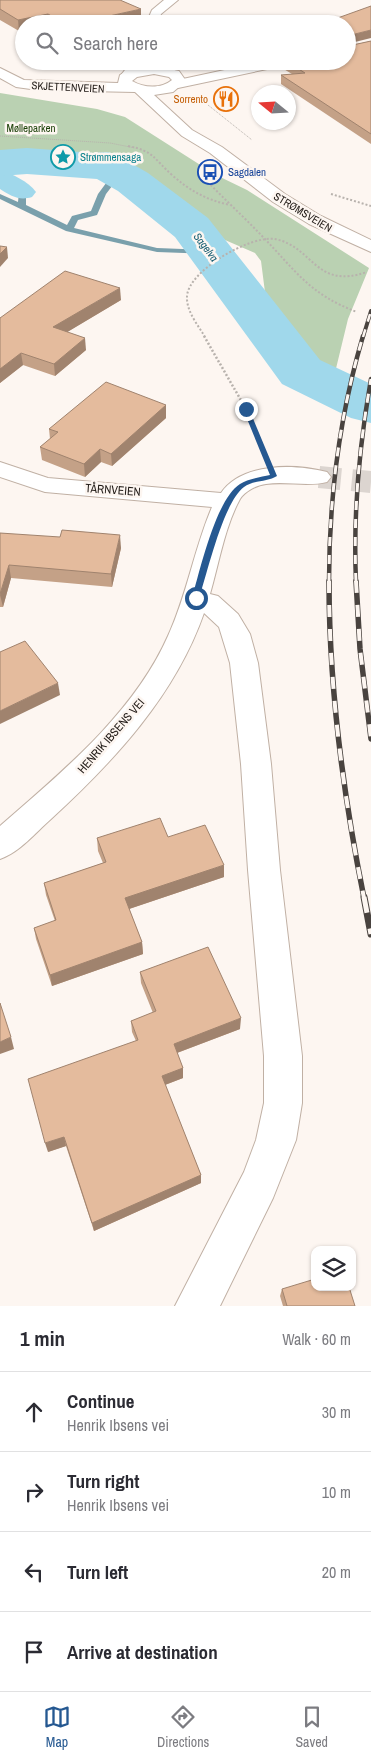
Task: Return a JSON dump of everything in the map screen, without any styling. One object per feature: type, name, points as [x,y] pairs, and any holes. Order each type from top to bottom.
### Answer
[{"type":"main road","points":[[155,15],[158,10],[172,0]]},
{"type":"main road","points":[[128,75],[132,70]]},
{"type":"main road","name":"SKJETTENVEIEN","points":[[2,73],[66,80],[128,75],[146,70],[173,83]]},
{"type":"main road","points":[[173,83],[238,70]]},
{"type":"main road","name":"SKJETTENVEIEN","points":[[2,73],[21,84],[38,86],[153,90],[173,83]]},
{"type":"main road","name":"STRØMSVEIEN","points":[[128,75],[125,82],[137,89],[187,132],[216,150],[257,183],[300,211],[371,247]]},
{"type":"main road","name":"STRØMSVEIEN","points":[[173,83],[216,150]]},
{"type":"main road","name":"TÅRNVEIEN","points":[[0,469],[45,485],[228,501]]},
{"type":"main road","name":"HENRIK IBSENS VEI","points":[[0,845],[77,775],[139,708],[176,648],[196,598],[228,501],[236,489],[243,484],[274,476],[319,477]]},
{"type":"main road","points":[[196,598],[214,607],[229,621],[236,634],[244,663],[256,764],[264,870],[283,1056],[283,1103],[276,1140],[259,1184],[197,1306]]},
{"type":"path","points":[[0,136],[104,142],[142,149],[151,153],[172,175],[195,193],[208,200],[230,204]]},
{"type":"path","points":[[200,174],[264,238],[305,285],[332,302],[357,312]]},
{"type":"path","points":[[327,194],[371,206]]},
{"type":"path","points":[[274,476],[246,409],[187,304],[186,297],[191,282],[237,249],[264,238],[285,242],[319,269],[337,276],[361,275],[369,268]]},
{"type":"green space","name":"Mølleparken","points":[[0,93],[97,109],[125,117],[216,175],[247,190],[369,268],[348,319],[332,385],[266,300],[261,261],[255,253],[225,240],[210,224],[195,219],[160,191],[149,187],[134,169],[135,162],[122,156],[110,156],[109,158],[43,159],[0,154]]},
{"type":"building","points":[[0,0],[120,0],[141,9],[114,15],[15,15],[15,18],[0,9]]},
{"type":"building","points":[[371,6],[371,30],[356,34],[356,15],[346,15]]},
{"type":"building","points":[[371,41],[371,134],[281,75],[305,73],[300,70],[356,70],[356,44]]},
{"type":"building","points":[[0,246],[7,247],[0,254]]},
{"type":"building","points":[[65,271],[120,288],[53,327],[85,338],[54,364],[21,353],[0,369],[0,318]]},
{"type":"building","points":[[106,382],[166,405],[111,454],[100,449],[84,464],[40,447],[58,432],[49,429]]},
{"type":"building","points":[[62,530],[120,535],[111,574],[9,565],[0,594],[0,533],[60,537]]},
{"type":"building","points":[[25,641],[58,683],[0,711],[0,652]]},
{"type":"building","points":[[160,818],[168,837],[205,825],[224,865],[125,898],[142,942],[50,975],[34,928],[56,920],[44,883],[106,862],[97,838]]},
{"type":"building","points":[[208,947],[241,1018],[174,1044],[183,1068],[162,1076],[201,1175],[92,1223],[64,1137],[45,1143],[28,1079],[138,1040],[131,1021],[156,1011],[140,972]]},
{"type":"building","points":[[0,1003],[11,1037],[0,1042]]},
{"type":"building","points":[[311,1280],[311,1291],[350,1291],[355,1306],[287,1306],[282,1289]]},
{"type":"waterway","points":[[77,160],[107,159]]},
{"type":"waterway","name":"Sagelva","points":[[0,163],[27,161],[107,167],[133,182],[192,228],[208,252],[301,372],[371,406]]},
{"type":"waterway","points":[[69,229],[75,218],[94,213],[102,194],[118,173]]},
{"type":"waterway","points":[[0,178],[23,192]]},
{"type":"waterway","points":[[22,206],[23,192]]},
{"type":"waterway","points":[[0,196],[69,229]]},
{"type":"waterway","points":[[69,229],[157,250],[208,252]]},
{"type":"tunnel","points":[[319,477],[371,482]]},
{"type":"railway","points":[[363,337],[371,311]]},
{"type":"railway","points":[[329,581],[333,489],[337,458],[348,397],[363,336]]},
{"type":"railway","points":[[356,582],[355,531],[358,480],[371,379]]},
{"type":"railway","points":[[329,581],[332,661],[339,741],[356,859],[364,898]]},
{"type":"railway","points":[[356,581],[360,649],[371,739]]},
{"type":"railway","points":[[364,897],[371,934]]},
{"type":"place","name":"Sorrento","points":[[226,99]]},
{"type":"place","name":"Strømmensaga","points":[[63,157]]},
{"type":"place","name":"Sagdalen","points":[[210,172]]},
{"type":"route","points":[[196,598],[218,527],[231,495],[243,484],[274,476],[246,409]]}]
